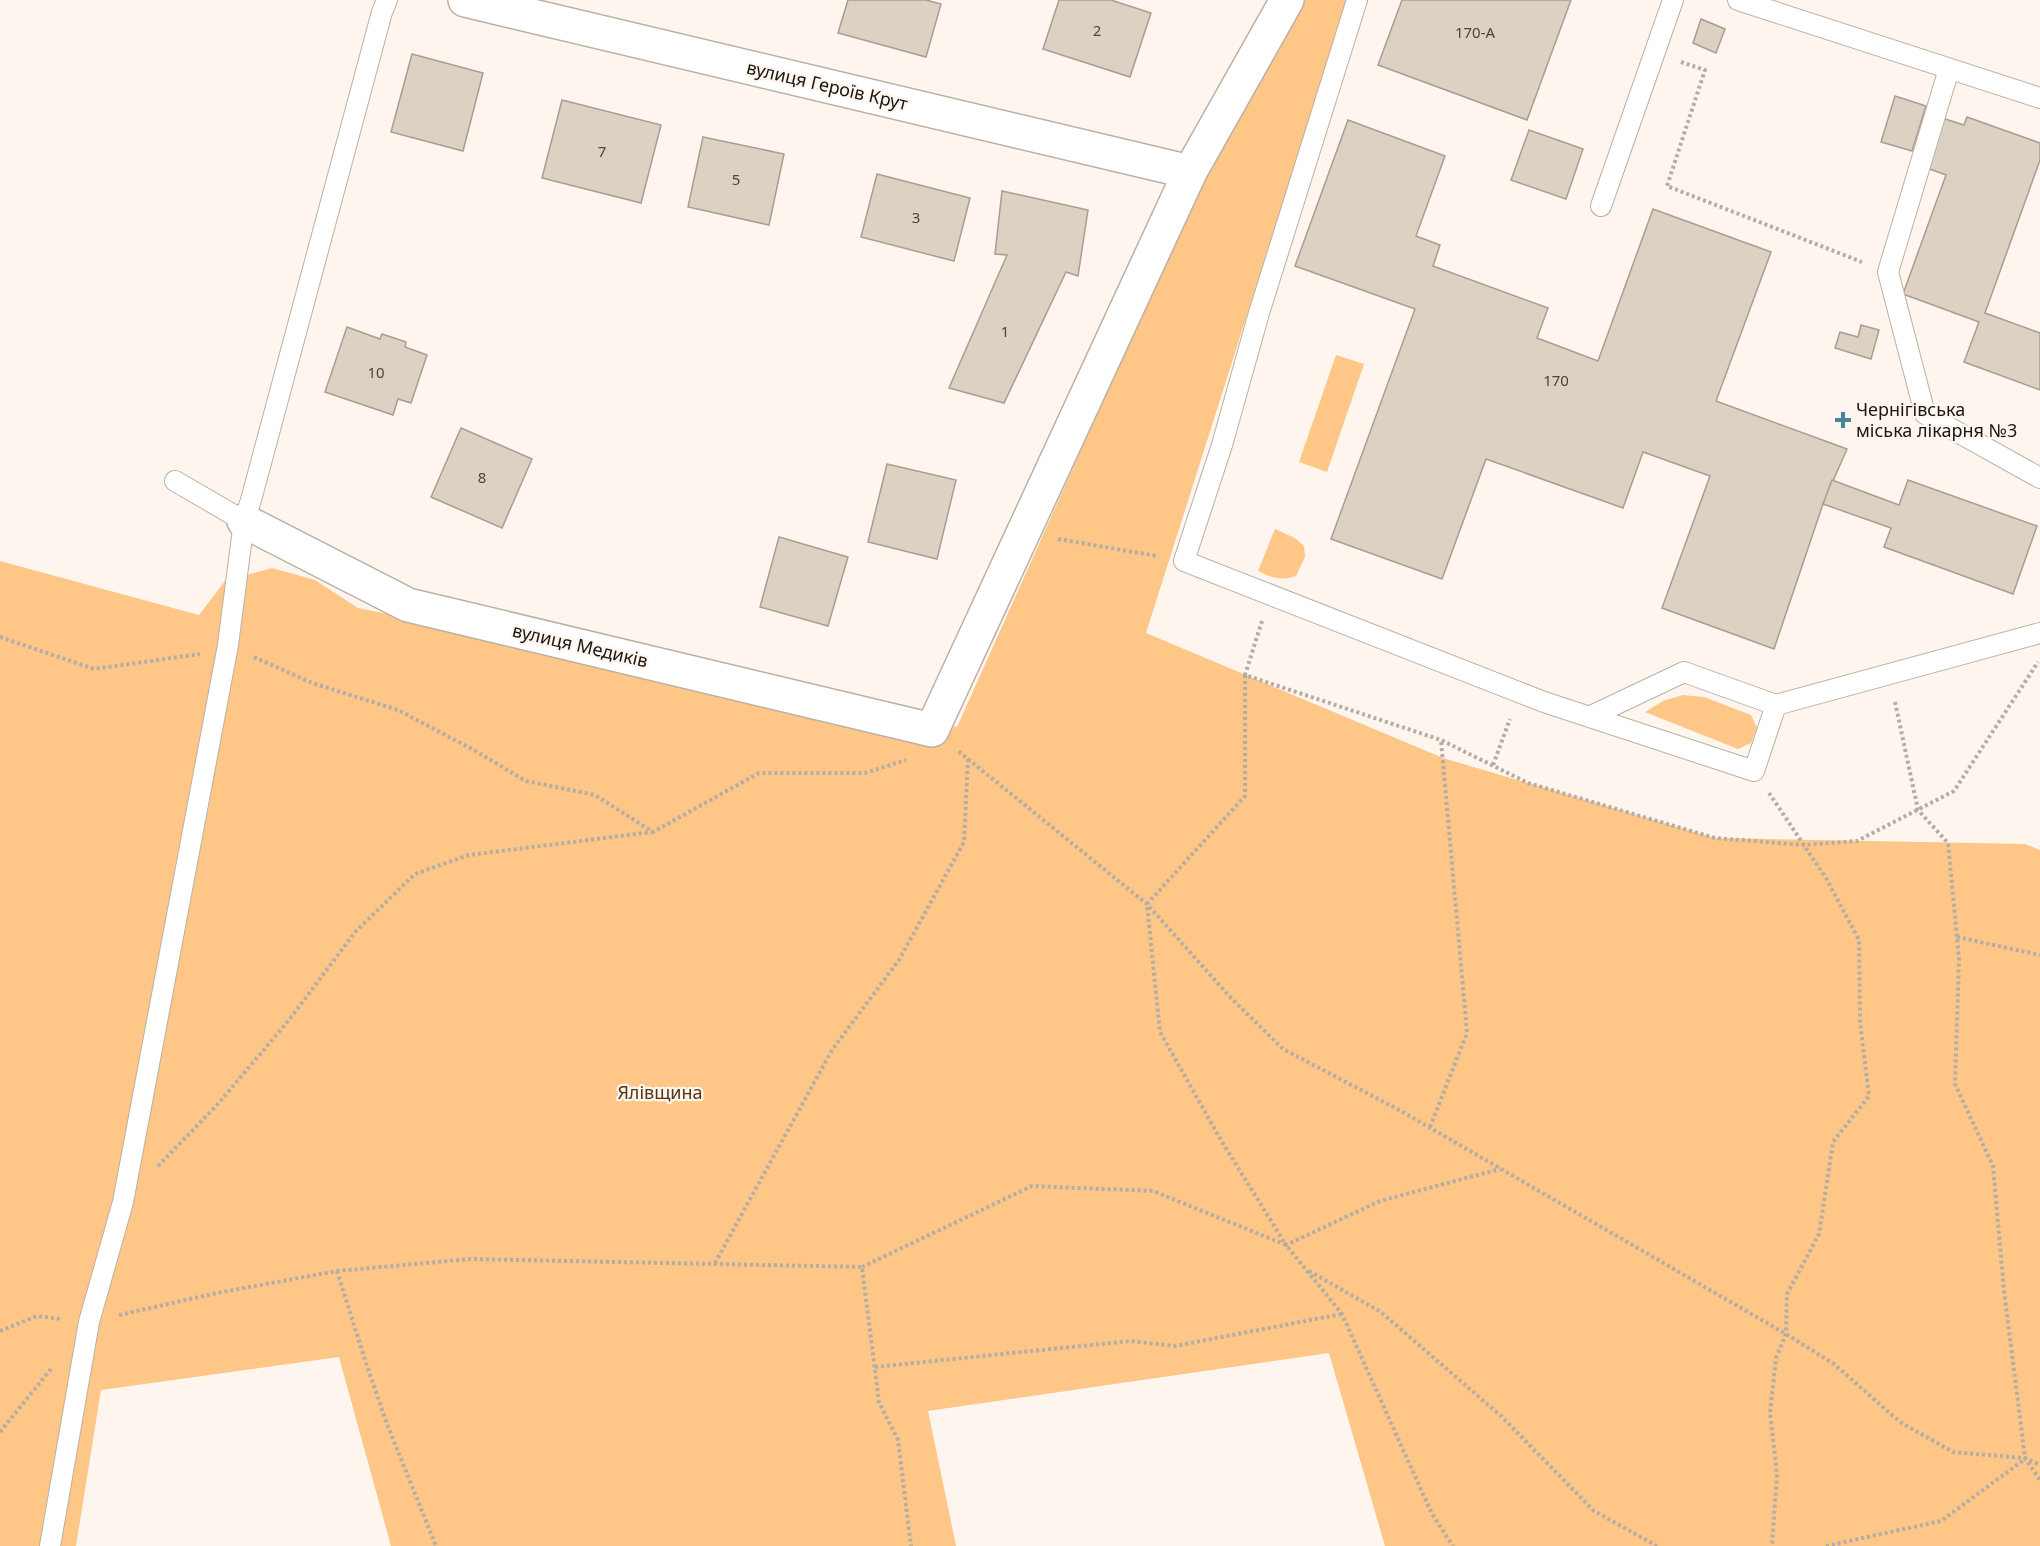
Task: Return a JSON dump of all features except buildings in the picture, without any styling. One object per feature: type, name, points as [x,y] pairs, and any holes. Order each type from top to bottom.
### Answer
[{"type":"street","name":"вулиця Героїв Крут","points":[[465,0],[1190,172]]},
{"type":"street","points":[[932,730],[1190,172],[1287,0]]},
{"type":"street","name":"вулиця Медиків","points":[[244,521],[408,605],[932,730]]},
{"type":"lane","points":[[50,1546],[89,1322],[123,1202],[228,645],[244,521],[387,0]]},
{"type":"lane","points":[[1357,0],[1259,313],[1222,445],[1184,561],[1520,693],[1754,771],[1776,705]]},
{"type":"lane","points":[[1601,206],[1673,0]]},
{"type":"lane","points":[[1738,0],[2040,98]]},
{"type":"lane","points":[[1949,69],[1888,272],[1925,414],[2040,478]]},
{"type":"lane","points":[[175,481],[244,521]]},
{"type":"lane","points":[[1591,716],[1684,672],[1776,705],[2040,633]]},
{"type":"path","points":[[1655,52],[1705,70],[1667,186],[1888,272]]},
{"type":"path","points":[[1024,532],[1184,561]]},
{"type":"path","points":[[0,637],[94,669],[200,654],[228,645],[312,683],[398,710],[526,781],[595,795],[653,832]]},
{"type":"path","points":[[1245,675],[1245,796],[1147,904],[1160,1032],[1222,1142],[1286,1245],[1342,1314],[1432,1514],[1453,1546]]},
{"type":"path","points":[[1889,675],[1918,810],[1948,843],[1959,959],[1955,1084],[1993,1166],[2004,1290],[2025,1458],[2040,1480]]},
{"type":"path","points":[[1493,765],[1520,693]]},
{"type":"path","points":[[123,1202],[224,1097],[289,1020],[356,931],[415,874],[469,855],[653,832],[759,773],[865,773],[920,755],[932,730],[1147,904],[1231,998],[1283,1049],[1430,1127],[1786,1334],[1834,1364],[1900,1422],[1953,1452],[2025,1458],[2040,1465]]},
{"type":"path","points":[[1430,1127],[1467,1033],[1441,740]]},
{"type":"path","points":[[716,1263],[832,1050],[899,960],[964,842],[968,759]]},
{"type":"path","points":[[1754,771],[1826,878],[1859,940],[1860,1022],[1869,1096],[1833,1142],[1819,1234],[1787,1294],[1786,1334],[1776,1358],[1770,1413],[1777,1474],[1772,1546]]},
{"type":"path","points":[[1957,937],[2040,955]]},
{"type":"path","points":[[0,1331],[37,1316],[89,1322],[217,1293],[337,1271],[470,1259],[862,1267],[1032,1186],[1153,1191],[1286,1245],[1380,1201],[1501,1168]]},
{"type":"path","points":[[862,1267],[879,1402],[898,1440],[911,1546]]},
{"type":"path","points":[[1306,1270],[1381,1312],[1501,1416],[1594,1511],[1656,1546]]},
{"type":"path","points":[[337,1271],[364,1360],[435,1546]]},
{"type":"path","points":[[875,1367],[1130,1341],[1175,1346],[1342,1314]]},
{"type":"path","points":[[0,1432],[52,1368]]},
{"type":"path","points":[[1826,1546],[1941,1521],[2025,1458]]},
{"type":"green space","name":"Ялівщина","points":[[1302,0],[1347,0],[1146,633],[1443,758],[1715,838],[2025,844],[2040,850],[2040,1546],[1385,1546],[1329,1353],[928,1411],[956,1546],[391,1546],[339,1357],[101,1390],[76,1546],[0,1546],[0,561],[199,615],[225,581],[272,568],[315,580],[358,608],[957,727],[1164,265],[1256,77]]},
{"type":"green space","points":[[1336,355],[1364,364],[1327,472],[1299,462]]},
{"type":"green space","points":[[1275,529],[1295,538],[1304,546],[1305,557],[1296,576],[1277,578],[1258,571]]},
{"type":"green space","points":[[1683,695],[1704,697],[1751,715],[1757,728],[1751,743],[1738,749],[1645,712],[1663,701]]},
{"type":"place","name":"Чернігівська міська лікарня №3","points":[[1843,420]]}]
